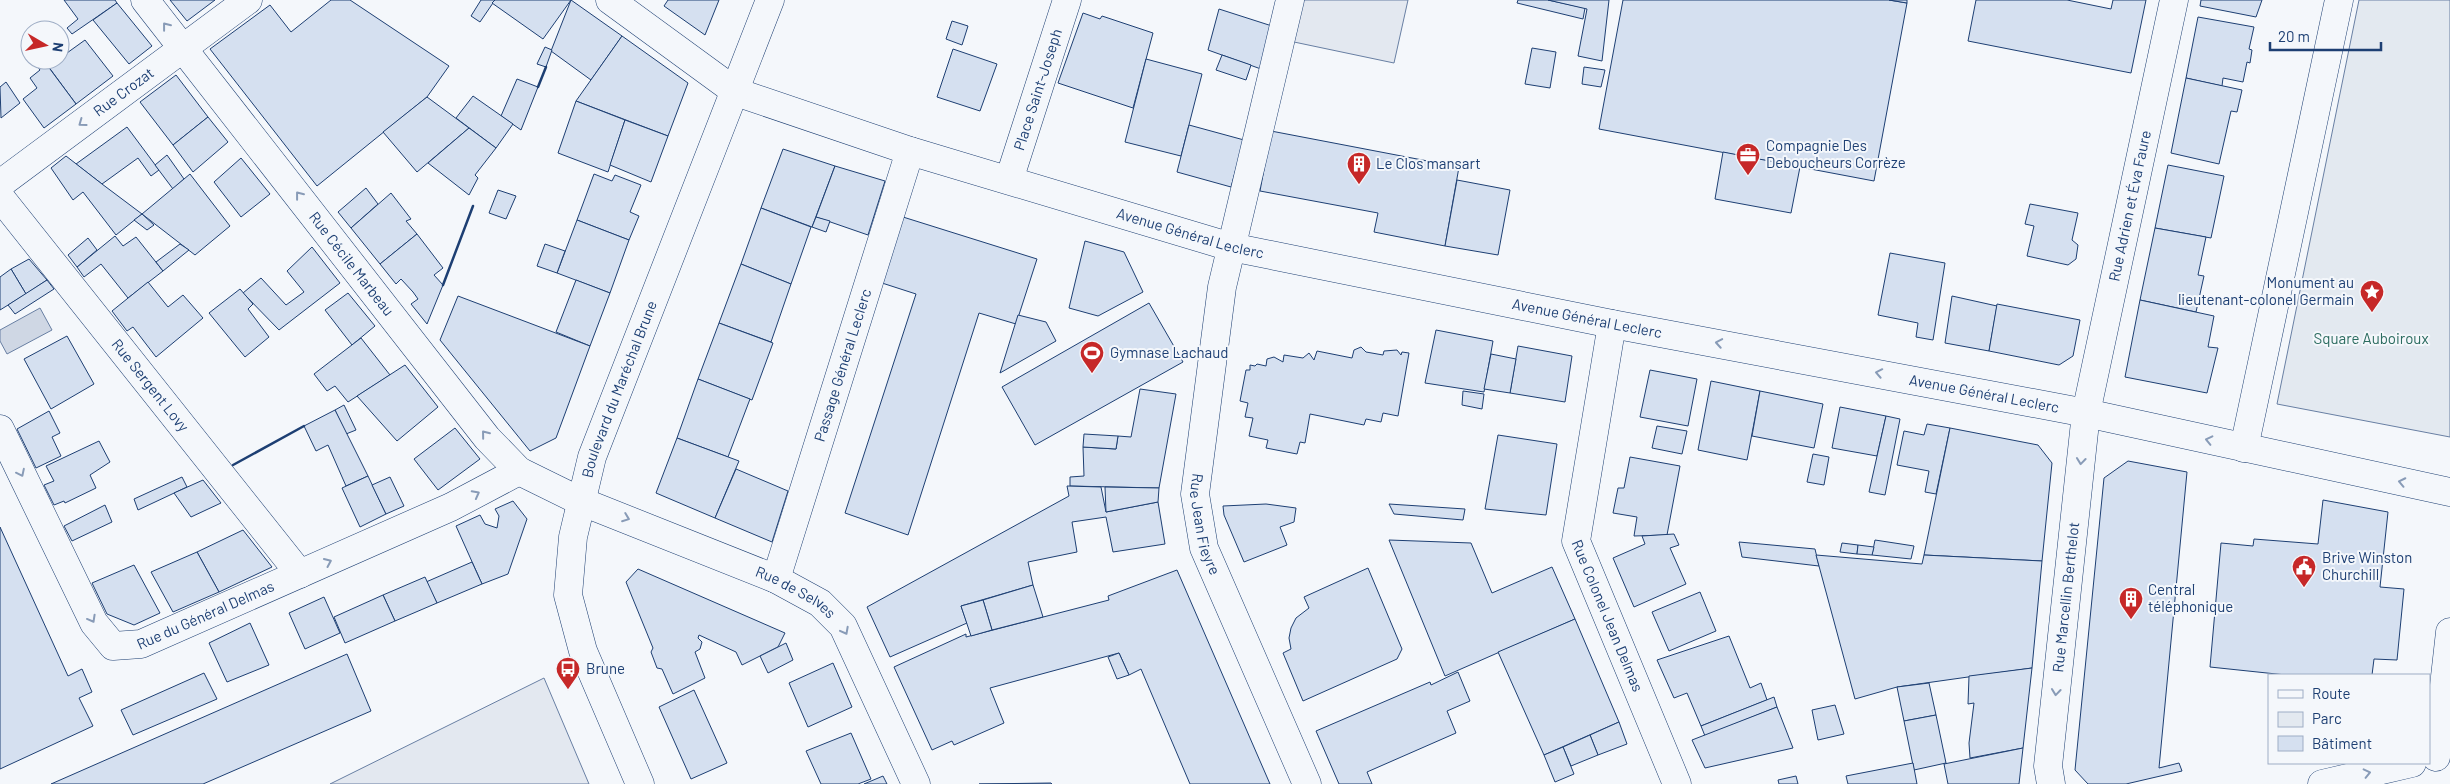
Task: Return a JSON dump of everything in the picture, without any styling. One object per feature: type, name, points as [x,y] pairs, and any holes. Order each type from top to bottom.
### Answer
[{"type":"street","name":"Rue Cécile Marbeau","points":[[145,0],[487,438],[519,471],[580,501]]},
{"type":"street","name":"Rue Crozat","points":[[0,184],[248,0]]},
{"type":"street","name":"Avenue Général Leclerc","points":[[610,0],[736,92],[910,151],[1231,247],[1612,324],[2086,412],[2450,492]]},
{"type":"street","name":"Boulevard du Maréchal Brune","points":[[640,784],[583,651],[568,595],[573,537],[580,501],[592,457],[736,92],[770,0]]},
{"type":"street","name":"Place Saint-Joseph","points":[[1008,180],[1066,0]]},
{"type":"street","name":"Rue Jean Fieyre","points":[[1290,0],[1222,287],[1195,494],[1204,548],[1307,784]]},
{"type":"street","name":"Rue Adrien et Éva Faure","points":[[2086,412],[2174,0]]},
{"type":"street","points":[[2244,448],[2339,0]]},
{"type":"street","name":"Passage Général Leclerc","points":[[776,579],[910,151]]},
{"type":"street","name":"Rue Sergent Lovy","points":[[0,197],[300,574]]},
{"type":"street","name":"Rue Colonel Jean Delmas","points":[[1612,324],[1576,541],[1677,784]]},
{"type":"street","name":"Rue Marcellin Berthelot","points":[[2051,784],[2048,766],[2086,412]]},
{"type":"street","name":"Rue du Général Delmas","points":[[0,429],[94,624],[113,646],[141,644],[451,508],[519,471]]},
{"type":"street","name":"Rue de Selves","points":[[580,501],[776,579],[820,603],[843,626],[916,784]]},
{"type":"street","points":[[2432,758],[2450,632]]},
{"type":"street","points":[[2322,784],[2407,764]]},
{"type":"green space","name":"Square Auboiroux","points":[[2359,0],[2450,0],[2450,437],[2277,404]]},
{"type":"shaded area","points":[[1302,0],[1408,0],[1394,63],[1294,42]]},
{"type":"shaded area","points":[[40,308],[52,330],[7,354],[0,341],[0,330]]},
{"type":"shaded area","points":[[544,678],[589,784],[330,784]]},
{"type":"building","points":[[64,0],[115,0],[117,3],[72,34],[70,26],[78,19]]},
{"type":"building","points":[[170,0],[215,0],[187,21]]},
{"type":"building","points":[[331,0],[350,0],[449,66],[427,97],[317,186],[210,49],[270,5],[291,32]]},
{"type":"building","points":[[481,0],[495,0],[480,22],[471,16]]},
{"type":"building","points":[[495,0],[571,0],[543,39],[492,3]]},
{"type":"building","points":[[571,0],[622,36],[591,80],[551,51]]},
{"type":"building","points":[[668,0],[719,0],[705,35],[664,6]]},
{"type":"building","points":[[1518,0],[1548,0],[1585,8],[1583,19],[1517,3]]},
{"type":"building","points":[[1548,0],[1609,0],[1602,61],[1578,56],[1587,9]]},
{"type":"building","points":[[1623,0],[1889,0],[1907,3],[1874,181],[1599,129]]},
{"type":"building","points":[[1889,0],[1907,0],[1907,3]]},
{"type":"building","points":[[1976,0],[2067,0],[2111,9],[2113,0],[2146,0],[2131,73],[1968,41]]},
{"type":"building","points":[[2201,0],[2262,0],[2256,17],[2200,6]]},
{"type":"building","points":[[117,3],[152,46],[129,64],[93,20]]},
{"type":"building","points":[[1219,9],[1272,26],[1261,69],[1208,50]]},
{"type":"building","points":[[1083,13],[1100,19],[1102,16],[1153,33],[1133,108],[1058,83]]},
{"type":"building","points":[[2198,17],[2254,27],[2249,49],[2252,50],[2250,63],[2247,62],[2243,82],[2223,78],[2222,86],[2186,78]]},
{"type":"building","points":[[952,21],[968,26],[962,45],[946,39]]},
{"type":"building","points":[[622,36],[688,83],[668,136],[576,101]]},
{"type":"building","points":[[85,40],[113,76],[76,104],[51,70],[70,70],[70,51]]},
{"type":"building","points":[[545,47],[552,50],[546,67],[537,64]]},
{"type":"building","points":[[1532,48],[1556,52],[1550,88],[1525,84]]},
{"type":"building","points":[[953,49],[997,64],[980,111],[937,97]]},
{"type":"building","points":[[1222,55],[1251,65],[1246,80],[1216,70]]},
{"type":"building","points":[[1146,59],[1202,74],[1181,156],[1125,142]]},
{"type":"building","points":[[1584,67],[1605,70],[1601,87],[1582,84]]},
{"type":"building","points":[[40,70],[51,70],[76,104],[44,128],[23,99],[37,88],[30,78]]},
{"type":"building","points":[[176,75],[208,117],[173,145],[140,102]]},
{"type":"building","points":[[2186,78],[2242,90],[2237,112],[2231,111],[2219,164],[2171,153]]},
{"type":"building","points":[[517,79],[538,87],[521,130],[501,116]]},
{"type":"building","points":[[6,82],[20,103],[1,118],[0,87]]},
{"type":"building","points":[[473,96],[513,124],[496,148],[456,118]]},
{"type":"building","points":[[427,97],[469,128],[417,172],[383,132]]},
{"type":"building","points":[[576,101],[625,120],[608,172],[558,153]]},
{"type":"building","points":[[208,117],[228,142],[193,172],[173,145]]},
{"type":"building","points":[[625,120],[668,136],[651,182],[610,165]]},
{"type":"building","points":[[1189,125],[1244,140],[1231,187],[1177,172]]},
{"type":"building","points":[[127,127],[159,170],[151,176],[138,158],[102,184],[76,164]]},
{"type":"building","points":[[469,128],[496,148],[475,175],[478,178],[469,195],[428,163]]},
{"type":"building","name":"Le Clos mansart","points":[[1271,131],[1459,167],[1445,246],[1374,232],[1378,213],[1260,191]]},
{"type":"building","points":[[783,149],[835,166],[812,227],[761,208]]},
{"type":"building","points":[[1723,152],[1800,167],[1791,213],[1715,199]]},
{"type":"building","points":[[167,155],[184,179],[173,189],[155,165]]},
{"type":"building","points":[[66,156],[142,214],[116,235],[83,192],[73,200],[51,168]]},
{"type":"building","points":[[241,158],[270,194],[241,217],[214,182]]},
{"type":"building","points":[[2168,165],[2224,176],[2211,238],[2155,228]]},
{"type":"building","points":[[835,166],[885,181],[868,235],[816,217]]},
{"type":"building","points":[[190,174],[230,226],[195,255],[142,214]]},
{"type":"building","points":[[594,174],[612,181],[615,175],[641,185],[630,212],[639,216],[629,240],[577,220]]},
{"type":"building","points":[[1457,180],[1510,190],[1498,255],[1445,246]]},
{"type":"building","points":[[366,188],[378,204],[351,228],[338,212]]},
{"type":"building","points":[[498,190],[516,196],[506,219],[489,213]]},
{"type":"building","points":[[391,193],[411,219],[406,221],[417,234],[380,264],[351,228]]},
{"type":"building","points":[[2030,204],[2078,213],[2072,240],[2078,245],[2076,259],[2068,265],[2027,256],[2034,226],[2025,224]]},
{"type":"building","points":[[761,208],[811,227],[791,284],[741,264]]},
{"type":"building","points":[[142,214],[154,225],[147,230],[134,220]]},
{"type":"building","points":[[816,217],[830,221],[826,232],[812,227]]},
{"type":"building","points":[[903,217],[1037,259],[1016,324],[979,313],[908,535],[845,513],[916,294],[882,283]]},
{"type":"building","points":[[577,220],[629,240],[610,293],[557,273]]},
{"type":"building","points":[[2155,228],[2206,237],[2198,275],[2204,276],[2196,312],[2140,300]]},
{"type":"building","points":[[417,234],[443,268],[434,275],[443,285],[427,324],[411,304],[418,299],[413,292],[401,279],[396,284],[380,264]]},
{"type":"building","points":[[115,236],[123,246],[136,237],[163,271],[128,298],[101,264],[84,277],[77,267]]},
{"type":"building","points":[[88,238],[97,250],[77,267],[68,255]]},
{"type":"building","points":[[1085,241],[1124,252],[1143,292],[1098,316],[1069,308]]},
{"type":"building","points":[[180,244],[189,250],[163,271],[156,262]]},
{"type":"building","points":[[545,244],[565,251],[557,273],[537,266]]},
{"type":"building","points":[[312,247],[340,283],[279,330],[243,293],[261,278],[286,305],[304,292],[287,271]]},
{"type":"building","points":[[1890,253],[1945,263],[1933,340],[1916,337],[1918,323],[1878,315]]},
{"type":"building","points":[[29,259],[47,280],[26,294],[11,269]]},
{"type":"building","points":[[741,264],[791,284],[771,342],[719,323]]},
{"type":"building","points":[[11,269],[26,294],[0,310],[0,277]]},
{"type":"building","points":[[47,280],[54,289],[15,314],[8,305]]},
{"type":"building","points":[[576,280],[610,293],[590,346],[556,332]]},
{"type":"building","points":[[148,282],[168,307],[183,295],[203,318],[156,357],[133,327],[127,331],[112,311]]},
{"type":"building","points":[[240,289],[253,304],[248,309],[269,337],[245,357],[209,313]]},
{"type":"building","points":[[348,293],[375,326],[352,345],[325,310]]},
{"type":"building","points":[[458,296],[590,346],[556,438],[530,451],[440,340]]},
{"type":"building","points":[[1952,296],[1997,306],[1989,351],[1945,343]]},
{"type":"building","points":[[2140,300],[2214,316],[2208,347],[2218,348],[2207,393],[2125,377]]},
{"type":"building","name":"Gymnase Lachaud","points":[[1149,303],[1183,362],[1035,445],[1002,387]]},
{"type":"building","points":[[1997,304],[2080,320],[2073,356],[2059,365],[1989,351]]},
{"type":"building","points":[[1018,315],[1046,322],[1056,341],[1000,373]]},
{"type":"building","points":[[719,323],[773,343],[752,400],[698,379]]},
{"type":"building","points":[[1436,330],[1493,341],[1484,392],[1425,383]]},
{"type":"building","points":[[67,336],[94,384],[51,409],[24,359]]},
{"type":"building","points":[[361,338],[390,375],[348,402],[335,386],[327,391],[314,374]]},
{"type":"building","points":[[1518,346],[1572,356],[1565,402],[1510,393]]},
{"type":"building","points":[[1361,347],[1366,352],[1383,355],[1384,351],[1397,350],[1401,355],[1402,352],[1409,353],[1398,416],[1383,413],[1381,422],[1366,419],[1364,425],[1310,414],[1305,443],[1300,442],[1297,454],[1266,448],[1268,440],[1249,436],[1253,418],[1245,417],[1248,403],[1240,401],[1246,370],[1250,370],[1250,365],[1266,366],[1267,359],[1274,357],[1283,362],[1284,355],[1303,358],[1309,353],[1314,360],[1317,351],[1352,358],[1354,350]]},
{"type":"building","points":[[1491,354],[1516,359],[1510,393],[1484,389]]},
{"type":"building","points":[[405,365],[438,407],[397,441],[357,396]]},
{"type":"building","points":[[1650,370],[1697,379],[1688,426],[1640,417]]},
{"type":"building","points":[[698,379],[750,399],[728,457],[677,438]]},
{"type":"building","points":[[1711,381],[1760,391],[1747,460],[1698,450]]},
{"type":"building","points":[[1140,389],[1176,394],[1159,488],[1070,486],[1070,477],[1084,476],[1083,447],[1116,449],[1118,436],[1131,437]]},
{"type":"building","points":[[1463,391],[1484,394],[1482,409],[1462,405]]},
{"type":"building","points":[[1760,391],[1823,404],[1814,448],[1752,436]]},
{"type":"building","points":[[344,405],[356,430],[346,434],[335,410]]},
{"type":"building","points":[[1840,407],[1886,416],[1877,456],[1832,448]]},
{"type":"building","points":[[335,410],[368,476],[346,486],[328,445],[316,451],[304,426]]},
{"type":"building","points":[[49,411],[60,433],[52,437],[61,456],[36,468],[17,429]]},
{"type":"building","points":[[1886,416],[1900,419],[1885,495],[1869,492]]},
{"type":"building","points":[[1927,424],[1950,428],[1936,494],[1925,492],[1929,471],[1897,465],[1904,431],[1924,435]]},
{"type":"building","points":[[1657,426],[1687,431],[1682,454],[1652,448]]},
{"type":"building","points":[[455,428],[480,459],[438,490],[414,459]]},
{"type":"building","points":[[1950,428],[2038,445],[2052,463],[2042,561],[1924,555]]},
{"type":"building","points":[[1084,434],[1118,436],[1116,449],[1083,447]]},
{"type":"building","points":[[1498,435],[1557,444],[1546,515],[1485,509]]},
{"type":"building","points":[[677,438],[739,461],[715,518],[656,493]]},
{"type":"building","points":[[99,441],[110,462],[90,475],[96,488],[65,503],[64,501],[54,505],[44,485],[54,481],[46,466]]},
{"type":"building","points":[[1813,454],[1829,457],[1824,485],[1807,482]]},
{"type":"building","points":[[1630,457],[1680,466],[1667,535],[1634,536],[1637,517],[1613,513],[1618,488],[1624,488]]},
{"type":"building","name":"Central téléphonique","points":[[2128,461],[2187,472],[2159,768],[2179,763],[2182,771],[2126,784],[2088,784],[2075,770],[2104,478]]},
{"type":"building","points":[[736,469],[788,491],[772,542],[715,518]]},
{"type":"building","points":[[368,476],[386,514],[360,527],[342,488]]},
{"type":"building","points":[[182,477],[187,487],[138,510],[134,499]]},
{"type":"building","points":[[390,477],[404,506],[386,514],[372,485]]},
{"type":"building","points":[[203,480],[221,503],[191,517],[174,493]]},
{"type":"building","points":[[1067,486],[1101,487],[1106,512],[1158,502],[1165,544],[1113,552],[1106,517],[1072,522],[1077,552],[1028,562],[1033,585],[961,606],[967,623],[890,657],[867,607],[1069,496]]},
{"type":"building","points":[[1105,487],[1159,488],[1158,502],[1106,512]]},
{"type":"building","name":"Brive Winston Churchill","points":[[2323,500],[2388,512],[2380,587],[2404,589],[2397,660],[2374,659],[2372,674],[2276,674],[2210,667],[2221,543],[2253,546],[2254,539],[2318,544]]},
{"type":"building","points":[[513,501],[527,519],[508,574],[482,584],[456,526],[480,515],[485,524],[497,528],[499,516],[495,509]]},
{"type":"building","points":[[1266,504],[1296,508],[1294,522],[1280,527],[1287,545],[1244,562],[1224,515],[1223,506]]},
{"type":"building","points":[[1389,504],[1465,509],[1463,520],[1394,514]]},
{"type":"building","points":[[105,505],[112,522],[72,541],[64,526]]},
{"type":"building","points":[[0,527],[68,676],[82,669],[92,692],[79,698],[93,726],[0,769]]},
{"type":"building","points":[[243,530],[272,567],[219,592],[197,552]]},
{"type":"building","points":[[1674,534],[1679,545],[1670,548],[1686,584],[1634,607],[1613,558],[1645,544],[1642,536]]},
{"type":"building","points":[[1389,540],[1471,543],[1492,593],[1552,567],[1575,619],[1445,676]]},
{"type":"building","points":[[1875,540],[1914,546],[1911,559],[1872,555]]},
{"type":"building","points":[[1739,542],[1815,549],[1819,566],[1742,557]]},
{"type":"building","points":[[1842,543],[1858,545],[1857,554],[1840,552]]},
{"type":"building","points":[[1858,545],[1874,547],[1872,555],[1857,554]]},
{"type":"building","points":[[197,552],[219,592],[173,612],[151,572]]},
{"type":"building","points":[[1816,555],[1922,564],[1924,555],[2042,561],[2032,668],[1897,687],[1855,699]]},
{"type":"building","points":[[472,562],[482,584],[437,603],[426,582]]},
{"type":"building","points":[[134,565],[160,613],[134,625],[107,614],[92,583]]},
{"type":"building","points":[[1368,568],[1402,649],[1397,659],[1303,701],[1283,653],[1291,649],[1289,638],[1296,618],[1309,608],[1304,597]]},
{"type":"building","points":[[638,569],[785,633],[778,647],[742,665],[736,652],[699,635],[698,638],[702,642],[700,649],[695,652],[705,678],[673,694],[662,669],[657,668],[651,652],[653,648],[626,582]]},
{"type":"building","points":[[1177,570],[1270,784],[1190,784],[1141,669],[1129,675],[1119,653],[990,688],[1004,723],[954,745],[952,741],[932,750],[894,667],[966,634],[966,637],[1109,600],[1108,596]]},
{"type":"building","points":[[425,577],[437,603],[395,621],[383,595]]},
{"type":"building","points":[[1033,585],[1043,617],[992,630],[983,600]]},
{"type":"building","points":[[1700,592],[1716,631],[1669,651],[1652,612]]},
{"type":"building","points":[[383,595],[395,621],[345,643],[334,617]]},
{"type":"building","points":[[324,597],[340,633],[305,649],[289,613]]},
{"type":"building","points":[[983,600],[992,630],[971,636],[961,606]]},
{"type":"building","points":[[1575,619],[1619,722],[1544,755],[1498,652]]},
{"type":"building","points":[[250,623],[269,665],[227,682],[209,643]]},
{"type":"building","points":[[1729,636],[1750,688],[1761,683],[1767,700],[1701,726],[1687,693],[1674,698],[1657,660]]},
{"type":"building","points":[[786,643],[793,660],[768,673],[760,656]]},
{"type":"building","points":[[1119,653],[1129,675],[1117,679],[1108,657]]},
{"type":"building","points":[[347,654],[371,711],[203,784],[51,784]]},
{"type":"building","points":[[833,663],[852,707],[808,727],[789,683]]},
{"type":"building","points":[[2032,668],[2023,748],[1970,758],[1969,743],[1974,703],[1968,704],[1969,676]]},
{"type":"building","points":[[1458,672],[1470,701],[1447,711],[1456,733],[1367,772],[1372,784],[1339,784],[1316,731],[1430,682],[1431,685]]},
{"type":"building","points":[[204,673],[217,699],[133,735],[121,710]]},
{"type":"building","points":[[1929,683],[1936,715],[1904,721],[1897,687]]},
{"type":"building","points":[[694,690],[727,763],[691,779],[659,707]]},
{"type":"building","points":[[1774,697],[1777,707],[1705,736],[1701,726]]},
{"type":"building","points":[[1835,705],[1844,734],[1818,740],[1812,710]]},
{"type":"building","points":[[1777,707],[1793,748],[1705,768],[1692,740]]},
{"type":"building","points":[[1936,715],[1946,763],[1914,770],[1904,721]]},
{"type":"building","points":[[1619,722],[1627,744],[1598,755],[1590,735]]},
{"type":"building","points":[[851,733],[871,779],[858,784],[821,784],[806,751]]},
{"type":"building","points":[[1590,735],[1598,755],[1571,766],[1563,747]]},
{"type":"building","points":[[1563,747],[1574,774],[1555,782],[1544,755]]},
{"type":"building","points":[[2023,748],[2019,784],[1948,784],[1944,764]]},
{"type":"building","points":[[1913,763],[1917,784],[1848,784],[1846,776]]},
{"type":"building","points":[[883,776],[887,784],[864,784]]},
{"type":"building","points":[[1796,776],[1798,784],[1779,784],[1778,780]]},
{"type":"building","points":[[1051,783],[1052,784],[979,784]]},
{"type":"wall","points":[[538,87],[546,67]]},
{"type":"wall","points":[[443,285],[473,206]]},
{"type":"wall","points":[[233,465],[304,426]]},
{"type":"place","name":"Compagnie Des Deboucheurs Corrèze","points":[[1748,176]]},
{"type":"place","name":"Le Clos mansart","points":[[1359,185]]},
{"type":"place","name":"Monument au lieutenant-colonel Germain","points":[[2372,313]]},
{"type":"place","name":"Gymnase Lachaud","points":[[1092,374]]},
{"type":"place","name":"Brive Winston Churchill","points":[[2304,588]]},
{"type":"place","name":"Central téléphonique","points":[[2131,620]]},
{"type":"place","name":"Brune","points":[[568,690]]}]
